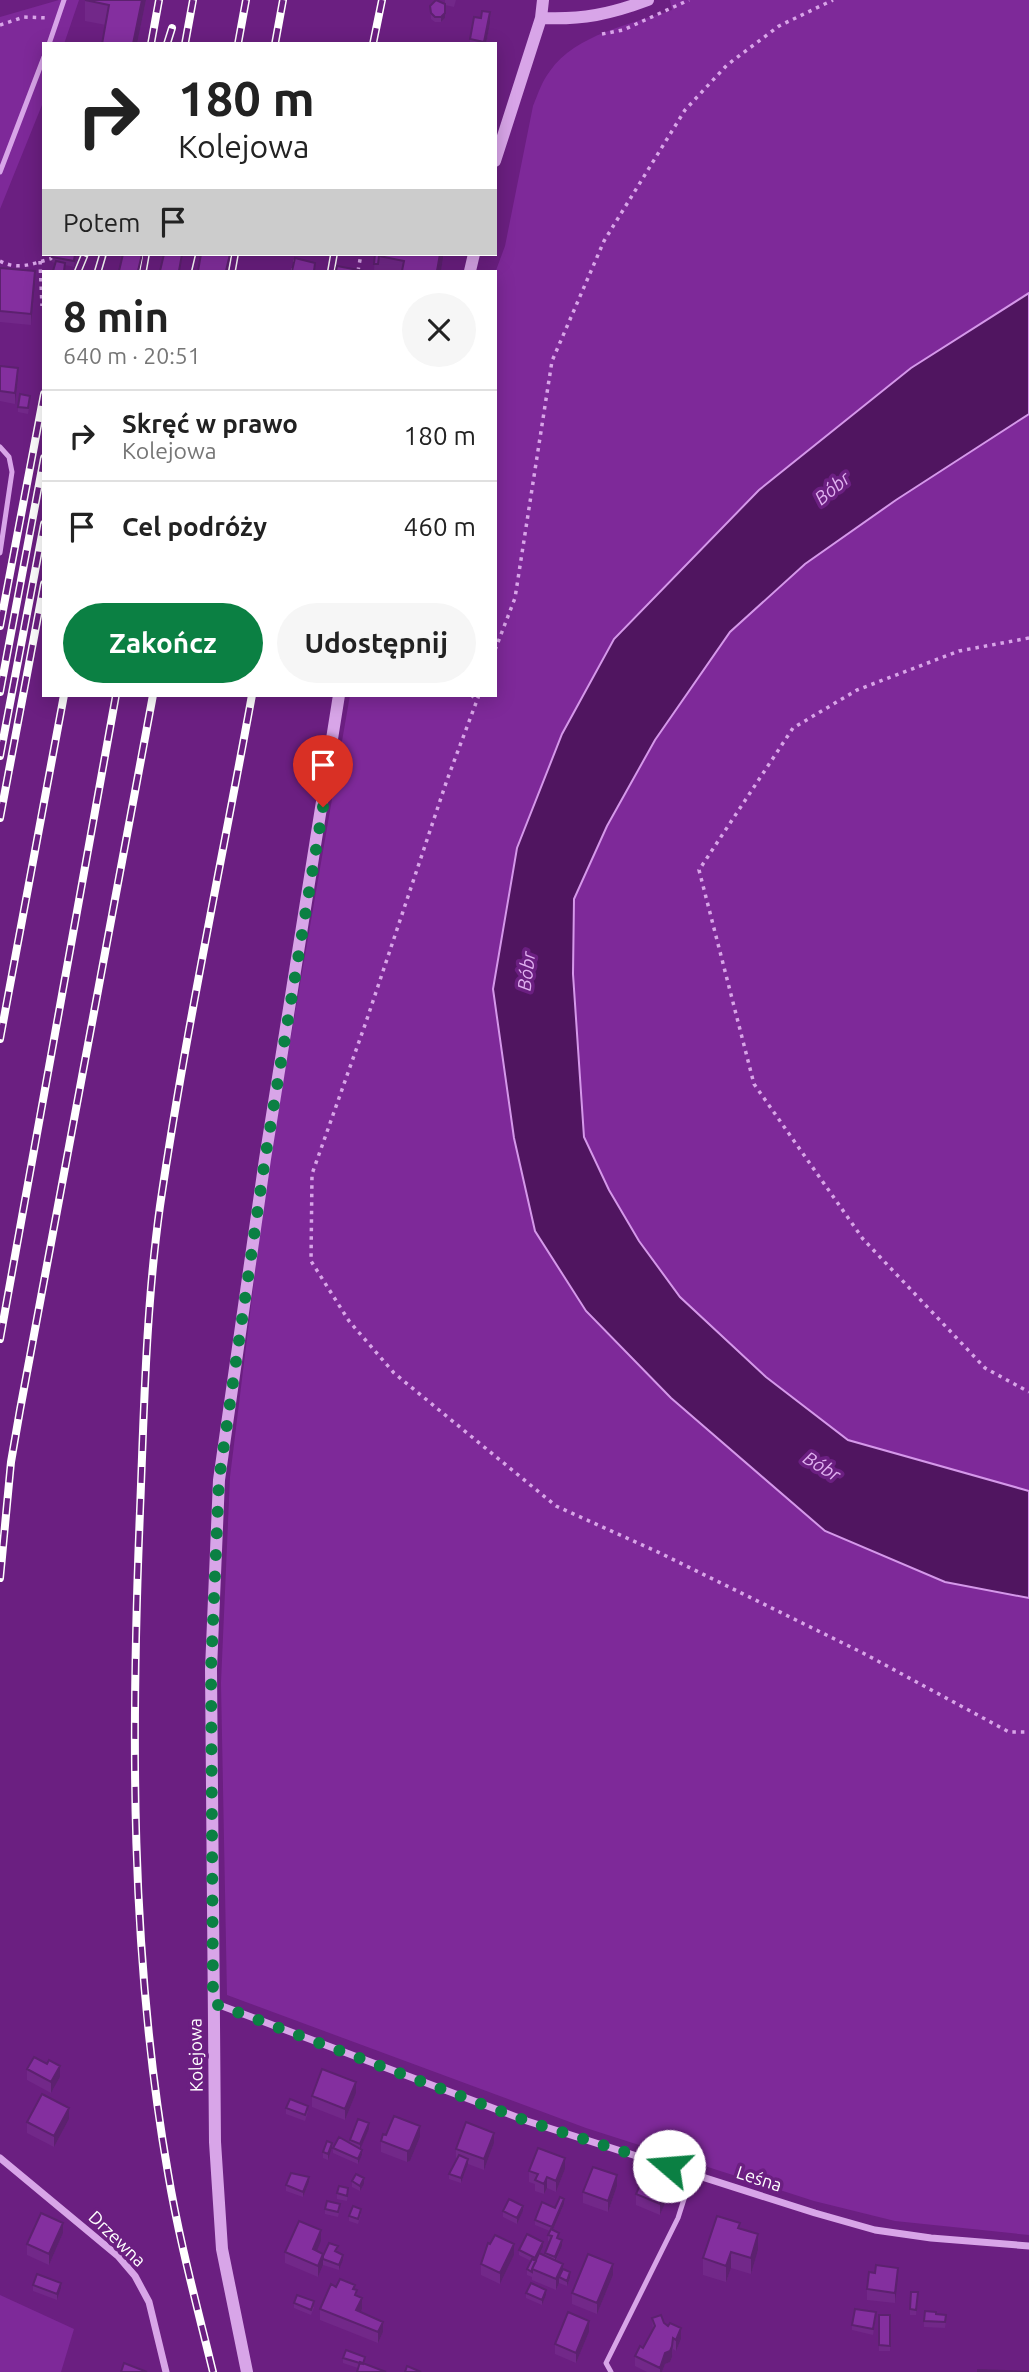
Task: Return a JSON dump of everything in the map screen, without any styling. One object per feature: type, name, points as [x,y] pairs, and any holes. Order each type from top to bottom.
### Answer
[{"type":"street","points":[[497,155],[541,18],[543,0]]},
{"type":"street","points":[[541,18],[582,19],[648,0]]},
{"type":"street","name":"Kolejowa","points":[[247,2372],[222,2249],[215,2142],[211,1669],[219,1480],[265,1159],[340,697]]},
{"type":"street","name":"Leśna","points":[[213,2003],[527,2121],[875,2230],[931,2238],[1029,2246]]},
{"type":"street","name":"Drzewna","points":[[0,2158],[118,2256],[135,2276],[149,2302],[166,2372]]},
{"type":"lane","points":[[50,42],[64,0]]},
{"type":"lane","points":[[0,172],[42,62]]},
{"type":"lane","points":[[0,447],[9,457],[12,472],[0,553]]},
{"type":"lane","points":[[611,2372],[606,2363],[678,2218],[692,2174]]},
{"type":"path","points":[[602,34],[623,30],[689,0]]},
{"type":"path","points":[[497,645],[514,598],[552,361],[604,241],[685,110],[727,65],[779,26],[833,0]]},
{"type":"path","points":[[0,25],[24,17],[58,18]]},
{"type":"path","points":[[0,261],[21,267],[53,258]]},
{"type":"path","points":[[40,261],[42,306]]},
{"type":"path","points":[[1029,638],[959,651],[858,690],[793,728],[699,870],[754,1084],[863,1239],[985,1368],[1029,1392]]},
{"type":"path","points":[[478,697],[312,1174],[310,1261],[349,1321],[394,1373],[556,1506],[660,1553],[851,1647],[1009,1732],[1029,1732]]},
{"type":"shaded area","points":[[59,0],[79,0],[65,42],[42,42],[42,105],[0,209],[0,17]]},
{"type":"shaded area","points":[[670,0],[1029,0],[1029,293],[911,368],[759,490],[614,639],[562,734],[517,848],[493,989],[514,1138],[535,1231],[945,1582],[1029,1598],[1029,2235],[895,2221],[814,2201],[586,2128],[227,1995],[221,1683],[230,1477],[267,1175],[350,697],[497,697],[496,270],[505,246],[533,106],[547,75],[561,58],[574,48],[606,32],[672,10]]},
{"type":"shaded area","points":[[1029,414],[1029,1491],[848,1440],[766,1377],[680,1297],[639,1241],[609,1190],[584,1137],[573,974],[574,899],[607,826],[655,740],[730,632],[805,564],[896,500]]},
{"type":"shaded area","points":[[0,2295],[74,2329],[61,2372],[0,2372]]},
{"type":"water","name":"Bóbr","points":[[1029,293],[1029,414],[896,500],[805,564],[730,632],[655,740],[607,826],[574,899],[573,974],[584,1137],[609,1190],[639,1241],[680,1297],[766,1377],[848,1440],[1029,1491],[1029,1598],[945,1582],[825,1531],[671,1398],[586,1311],[535,1231],[514,1138],[493,989],[517,848],[562,734],[614,639],[759,490],[911,368]]},
{"type":"building","points":[[85,0],[142,0],[133,42],[102,42],[109,5]]},
{"type":"building","points":[[436,0],[445,4],[445,13],[441,17],[435,17],[431,13],[430,6]]},
{"type":"building","points":[[482,11],[490,12],[484,42],[470,39],[474,17],[481,18]]},
{"type":"building","points":[[52,256],[75,256],[74,261]]},
{"type":"building","points":[[123,256],[142,256],[138,270],[119,270]]},
{"type":"building","points":[[164,256],[182,256],[179,270],[160,270]]},
{"type":"building","points":[[201,256],[230,256],[226,270],[198,270]]},
{"type":"building","points":[[375,256],[379,256],[378,264],[374,264]]},
{"type":"building","points":[[379,256],[440,256],[437,270],[402,270],[404,261]]},
{"type":"building","points":[[295,258],[315,263],[314,270],[292,270]]},
{"type":"building","points":[[56,261],[65,263],[64,270],[53,270]]},
{"type":"building","points":[[337,266],[359,270],[336,270]]},
{"type":"building","points":[[0,268],[35,271],[31,314],[0,311]]},
{"type":"building","points":[[0,366],[18,368],[15,393],[0,391]]},
{"type":"building","points":[[20,394],[30,396],[28,408],[18,407]]},
{"type":"building","points":[[34,2057],[47,2064],[49,2060],[60,2066],[51,2082],[27,2069]]},
{"type":"building","points":[[322,2069],[356,2082],[345,2109],[312,2096]]},
{"type":"building","points":[[42,2094],[69,2108],[54,2136],[27,2122]]},
{"type":"building","points":[[290,2099],[308,2106],[305,2115],[286,2108]]},
{"type":"building","points":[[394,2116],[420,2126],[410,2150],[381,2141]]},
{"type":"building","points":[[358,2119],[369,2123],[360,2144],[350,2140]]},
{"type":"building","points":[[466,2122],[494,2133],[484,2159],[456,2149]]},
{"type":"building","points":[[339,2137],[362,2150],[358,2159],[333,2148]]},
{"type":"building","points":[[327,2141],[332,2143],[328,2154],[323,2152]]},
{"type":"building","points":[[538,2148],[565,2158],[556,2181],[547,2177],[544,2184],[535,2180],[538,2174],[529,2171]]},
{"type":"building","points":[[459,2155],[468,2159],[461,2178],[449,2174]]},
{"type":"building","points":[[593,2167],[617,2175],[608,2201],[583,2192]]},
{"type":"building","points":[[291,2173],[309,2177],[303,2192],[286,2185]]},
{"type":"building","points":[[356,2174],[364,2178],[360,2186],[352,2181]]},
{"type":"building","points":[[643,2178],[667,2188],[660,2204],[636,2194]]},
{"type":"building","points":[[339,2186],[348,2188],[347,2196],[337,2193]]},
{"type":"building","points":[[560,2197],[564,2199],[552,2227],[535,2220],[542,2202],[555,2208]]},
{"type":"building","points":[[509,2199],[523,2206],[517,2218],[503,2211]]},
{"type":"building","points":[[327,2201],[340,2204],[338,2212],[325,2209]]},
{"type":"building","points":[[353,2206],[361,2209],[358,2219],[349,2216]]},
{"type":"building","points":[[41,2213],[63,2223],[49,2254],[27,2244]]},
{"type":"building","points":[[717,2216],[740,2223],[738,2228],[758,2234],[751,2258],[731,2252],[726,2266],[703,2258]]},
{"type":"building","points":[[299,2221],[321,2230],[313,2249],[323,2254],[318,2266],[285,2252]]},
{"type":"building","points":[[551,2229],[559,2233],[557,2238],[562,2240],[555,2257],[545,2253],[552,2236],[548,2235]]},
{"type":"building","points":[[527,2234],[543,2242],[535,2258],[519,2250]]},
{"type":"building","points":[[495,2235],[514,2244],[500,2273],[481,2264],[488,2243],[490,2244]]},
{"type":"building","points":[[329,2243],[338,2246],[335,2251],[343,2255],[339,2265],[323,2259]]},
{"type":"building","points":[[539,2253],[563,2264],[556,2279],[532,2269]]},
{"type":"building","points":[[588,2254],[613,2264],[597,2303],[572,2293]]},
{"type":"building","points":[[532,2259],[536,2261],[532,2272],[527,2269]]},
{"type":"building","points":[[876,2265],[898,2268],[895,2293],[867,2289],[869,2272],[875,2273]]},
{"type":"building","points":[[563,2269],[570,2272],[567,2281],[559,2277]]},
{"type":"building","points":[[37,2274],[61,2283],[57,2294],[33,2285]]},
{"type":"building","points":[[340,2279],[355,2285],[355,2295],[362,2298],[356,2310],[383,2322],[378,2332],[320,2309],[331,2284],[336,2287]]},
{"type":"building","points":[[531,2283],[546,2290],[542,2300],[526,2293]]},
{"type":"building","points":[[911,2292],[918,2292],[916,2310],[910,2309]]},
{"type":"building","points":[[297,2295],[314,2301],[311,2310],[294,2303]]},
{"type":"building","points":[[855,2309],[876,2312],[873,2329],[852,2325]]},
{"type":"building","points":[[925,2311],[946,2315],[945,2322],[924,2321]]},
{"type":"building","points":[[568,2312],[589,2321],[576,2353],[555,2344]]},
{"type":"building","points":[[661,2315],[668,2326],[670,2323],[681,2328],[676,2340],[673,2338],[670,2351],[665,2353],[660,2368],[635,2356],[640,2346],[643,2348],[655,2326],[652,2318]]},
{"type":"building","points":[[879,2315],[890,2315],[890,2346],[879,2345]]},
{"type":"building","points":[[346,2350],[365,2357],[363,2364],[343,2358]]},
{"type":"building","points":[[360,2362],[386,2372],[357,2372]]},
{"type":"building","points":[[124,2363],[147,2372],[121,2372]]},
{"type":"building","points":[[407,2366],[421,2372],[405,2372]]},
{"type":"building","points":[[978,2370],[1029,2372],[978,2372]]},
{"type":"railway","points":[[151,42],[159,0]]},
{"type":"railway","points":[[185,42],[193,0]]},
{"type":"railway","points":[[238,42],[246,0]]},
{"type":"railway","points":[[275,42],[283,0]]},
{"type":"railway","points":[[373,42],[382,0]]},
{"type":"railway","points":[[168,42],[172,28]]},
{"type":"railway","points":[[78,270],[84,256]]},
{"type":"railway","points":[[98,270],[102,256]]},
{"type":"railway","points":[[143,270],[146,256]]},
{"type":"railway","points":[[195,270],[199,256]]},
{"type":"railway","points":[[232,270],[235,256]]},
{"type":"railway","points":[[331,270],[334,256]]},
{"type":"railway","points":[[0,626],[42,405]]},
{"type":"railway","points":[[0,692],[42,469]]},
{"type":"railway","points":[[0,756],[42,535]]},
{"type":"railway","points":[[0,818],[42,595]]},
{"type":"railway","points":[[0,1039],[64,697]]},
{"type":"railway","points":[[0,1339],[116,697]]},
{"type":"railway","points":[[0,1578],[11,1462],[20,1410],[153,697]]},
{"type":"railway","points":[[213,2372],[172,2198],[146,2009],[136,1843],[135,1677],[146,1358],[160,1206],[192,1014],[252,697]]},
{"type":"route","points":[[323,807],[265,1159],[219,1480],[211,1669],[213,2003],[527,2121],[669,2166]]}]
